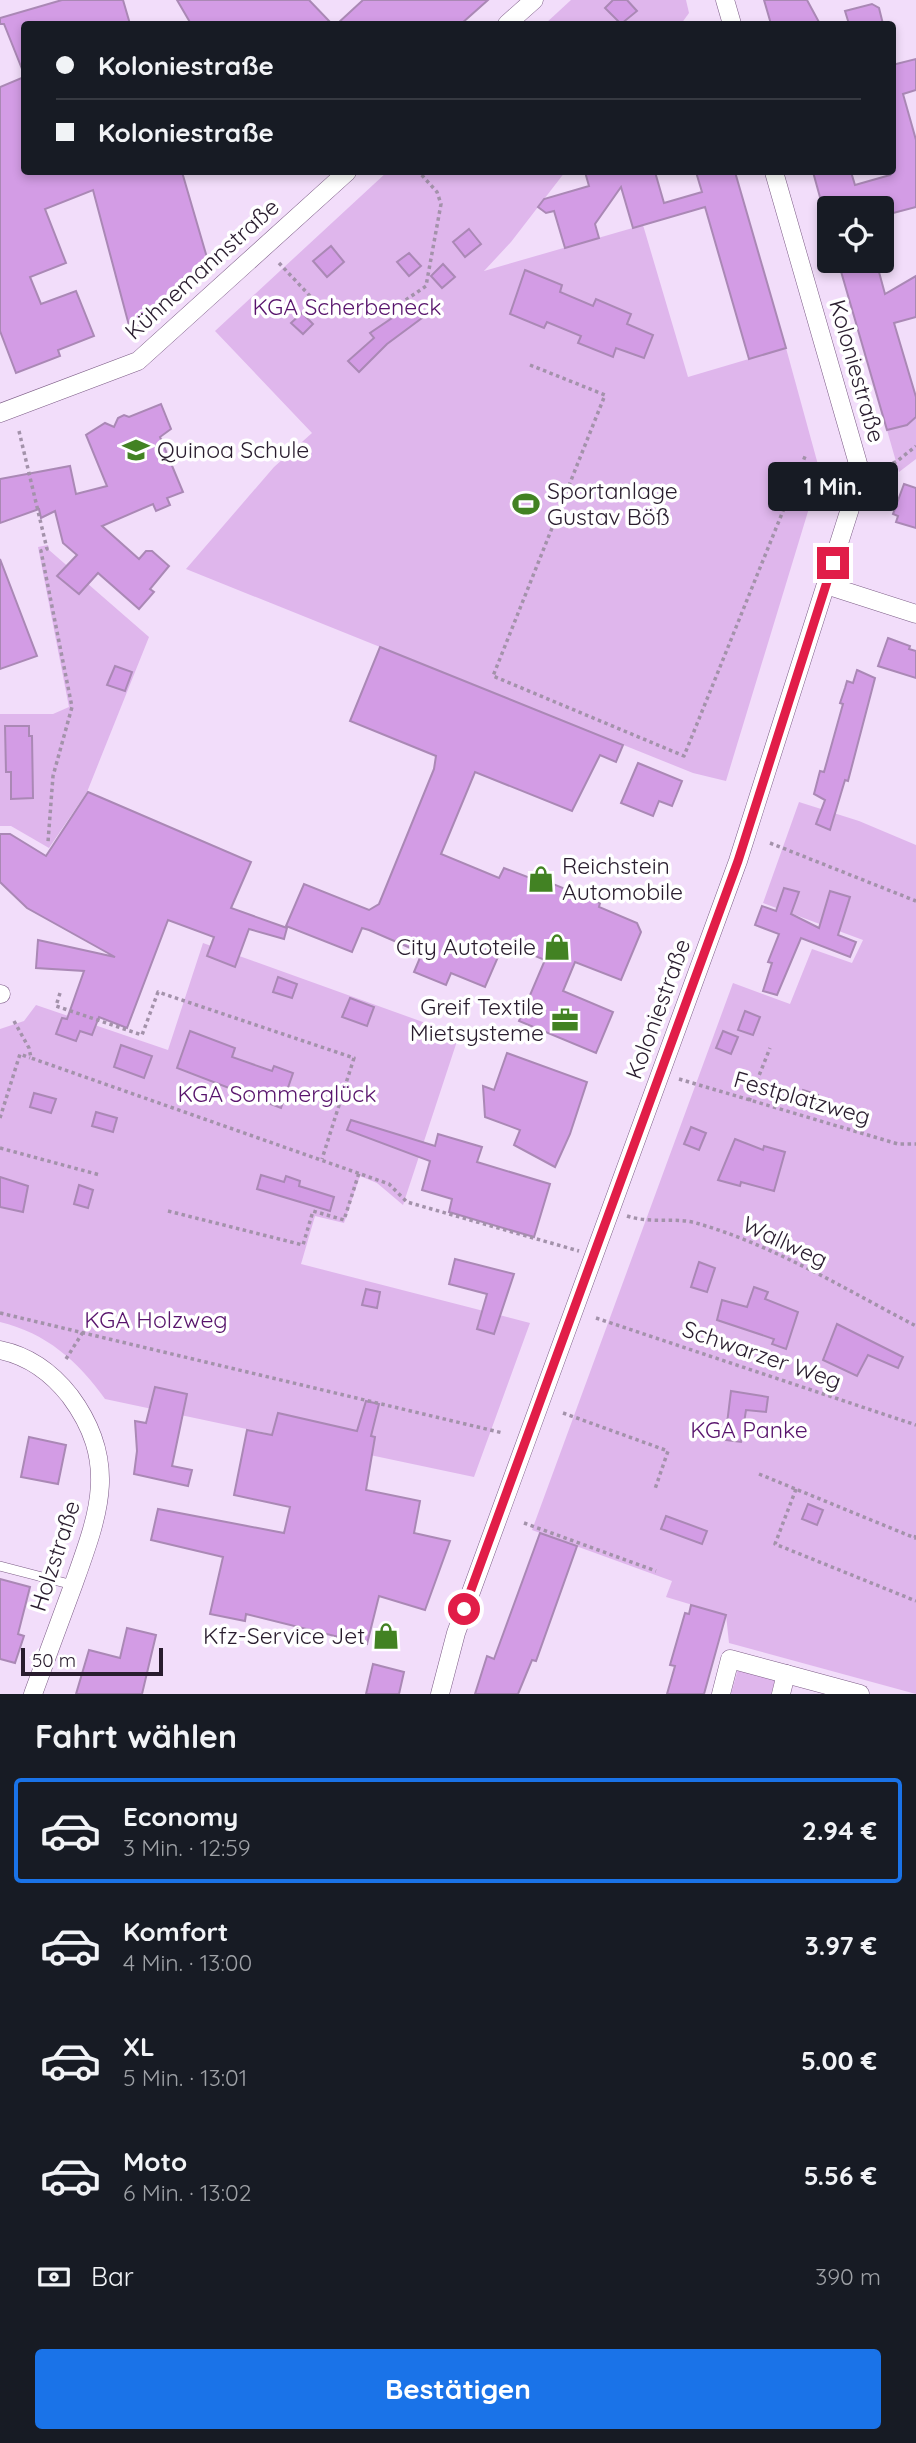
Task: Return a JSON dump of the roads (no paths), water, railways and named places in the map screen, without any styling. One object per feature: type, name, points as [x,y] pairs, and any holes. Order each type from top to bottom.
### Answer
[{"type":"street","points":[[510,21],[534,0]]},
{"type":"street","points":[[725,0],[731,21]]},
{"type":"street","name":"Kühnemannstraße","points":[[0,414],[138,361],[344,175]]},
{"type":"street","name":"Koloniestraße","points":[[440,1694],[456,1633],[738,861],[861,474],[775,175]]},
{"type":"street","points":[[826,584],[916,614]]},
{"type":"street","name":"Holzstraße","points":[[0,1350],[28,1360],[61,1385],[88,1423],[100,1465],[100,1508],[33,1694]]},
{"type":"street","points":[[721,1694],[730,1659],[860,1694]]},
{"type":"street","points":[[781,1694],[786,1674]]},
{"type":"lane","points":[[0,1566],[73,1585]]},
{"type":"place","name":"Quinoa Schule","points":[[136,450]]},
{"type":"place","name":"Sportanlage Gustav Böß","points":[[526,504]]},
{"type":"place","name":"Reichstein Automobile","points":[[541,879]]},
{"type":"place","name":"City Autoteile","points":[[557,947]]},
{"type":"place","name":"Greif Textile Mietsysteme","points":[[565,1020]]},
{"type":"place","name":"Kfz-Service Jet","points":[[386,1636]]},
{"type":"park label","name":"KGA Scherbeneck","points":[[347,307]]},
{"type":"park label","name":"KGA Sommerglück","points":[[277,1094]]},
{"type":"park label","name":"KGA Holzweg","points":[[156,1320]]},
{"type":"park label","name":"KGA Panke","points":[[749,1430]]}]
